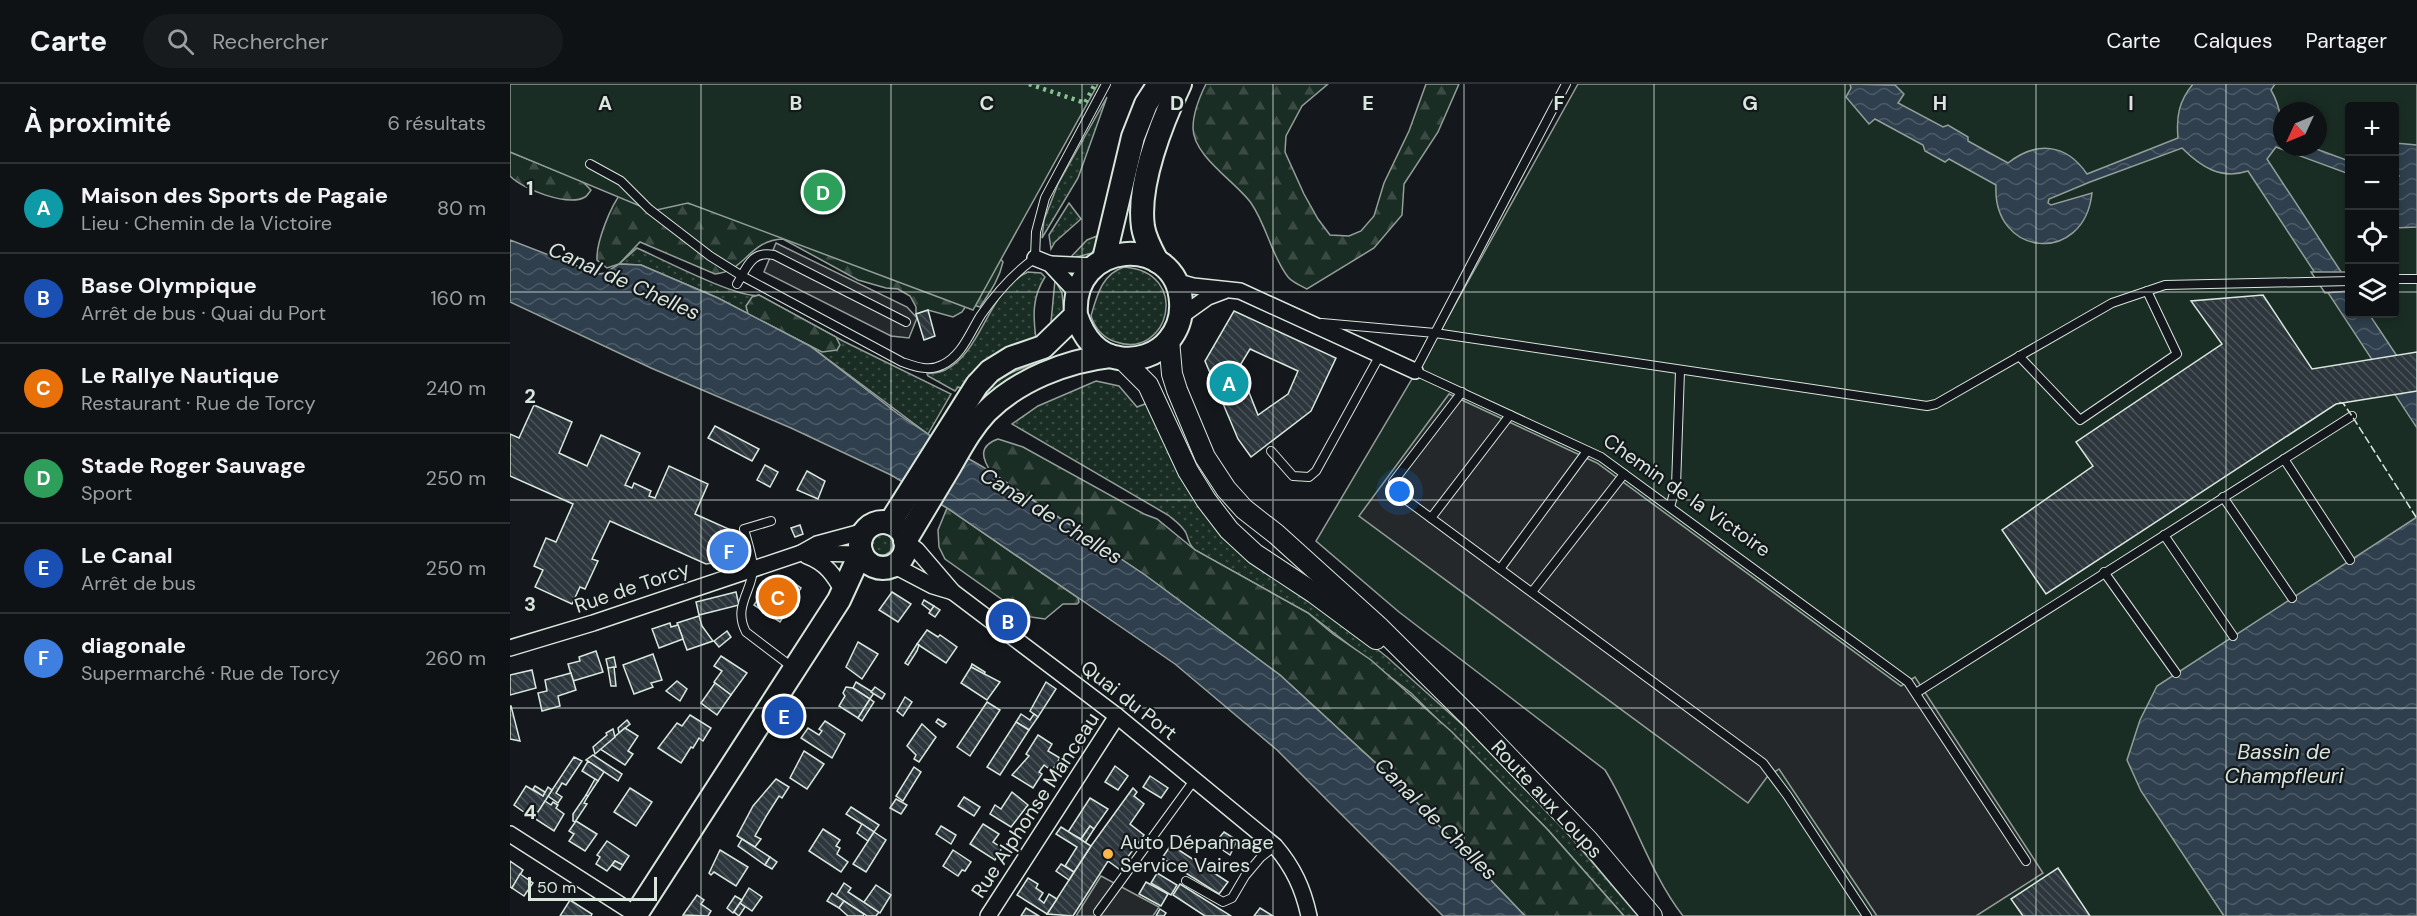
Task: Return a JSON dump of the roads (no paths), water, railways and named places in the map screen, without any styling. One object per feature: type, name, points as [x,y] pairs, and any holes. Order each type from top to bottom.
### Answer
[{"type":"main road","points":[[1099,263],[1133,137],[1146,104],[1159,84]]},
{"type":"main road","points":[[1156,261],[1143,227],[1143,198],[1154,150],[1180,84]]},
{"type":"main road","points":[[959,430],[1025,384],[1078,360],[1148,356],[1169,340],[1180,317],[1181,298],[1166,268],[1156,261],[1136,254],[1114,255],[1099,263],[1085,275],[1077,304],[1080,329],[1088,340],[1098,350],[1116,357]]},
{"type":"main road","points":[[844,593],[903,555],[914,506],[959,430],[964,402],[990,371],[1011,358],[1043,347],[1077,304]]},
{"type":"main road","points":[[890,523],[914,506]]},
{"type":"main road","points":[[888,566],[870,564],[862,554],[860,542],[865,531],[876,523],[890,523],[900,530],[905,542]]},
{"type":"main road","points":[[636,916],[844,593],[862,554]]},
{"type":"street","points":[[1035,258],[1050,264],[1099,263]]},
{"type":"street","points":[[1050,264],[1077,304]]},
{"type":"street","name":"Chemin de la Victoire","points":[[1174,281],[1240,291],[1415,371]]},
{"type":"street","points":[[1180,317],[1208,297],[1227,289]]},
{"type":"street","points":[[1169,340],[1172,374],[1177,390],[1205,457],[1226,489],[1244,509],[1276,534],[1380,628],[1437,686]]},
{"type":"street","points":[[1116,357],[1148,385],[1188,471],[1228,530],[1255,554],[1314,593],[1437,686]]},
{"type":"street","name":"Rue de Torcy","points":[[510,648],[593,623],[801,553],[817,544],[865,531]]},
{"type":"street","name":"Quai du Port","points":[[905,542],[917,550],[953,592],[1117,716],[1275,846],[1290,864],[1299,881],[1309,916]]},
{"type":"street","points":[[801,553],[820,561],[831,571],[844,593]]},
{"type":"street","name":"Rue de Torcy","points":[[801,553],[862,554]]},
{"type":"street","name":"Quai du Port","points":[[888,566],[933,586],[953,592]]},
{"type":"street","name":"Route aux Loups","points":[[1437,686],[1551,800],[1652,916]]},
{"type":"street","name":"Rue Alphonse Manceau","points":[[988,916],[1117,716]]},
{"type":"street","points":[[510,834],[636,916]]},
{"type":"lane","points":[[590,164],[621,181],[649,209],[739,280],[902,362],[930,368],[941,366],[956,355],[1004,285],[1013,274],[1035,258],[1036,232],[1045,198],[1106,84]]},
{"type":"lane","points":[[1415,371],[1566,84]]},
{"type":"lane","points":[[739,280],[756,255],[766,253],[774,255],[906,322]]},
{"type":"lane","points":[[2399,279],[2417,279]]},
{"type":"lane","points":[[1311,322],[1435,333],[1927,406],[1936,404],[2112,303],[2165,285],[2345,280]]},
{"type":"lane","points":[[2019,356],[2080,420],[2176,354],[2147,291]]},
{"type":"lane","points":[[1271,451],[1293,477],[1309,477],[1316,471],[1380,355]]},
{"type":"lane","name":"Chemin de la Victoire","points":[[1415,371],[1601,457],[1908,682],[2026,861]]},
{"type":"lane","points":[[1670,507],[1676,486],[1680,371]]},
{"type":"lane","points":[[1462,392],[1393,482],[1397,493],[1763,763],[1787,795],[1867,916]]},
{"type":"lane","points":[[1431,518],[1510,415]]},
{"type":"lane","points":[[1916,693],[2352,416]]},
{"type":"lane","points":[[1500,568],[1587,451]]},
{"type":"lane","points":[[2284,459],[2350,560]]},
{"type":"lane","points":[[1532,592],[1623,474]]},
{"type":"lane","points":[[2223,497],[2292,598]]},
{"type":"lane","points":[[771,521],[744,529],[753,568],[741,615],[742,624],[746,632],[794,669]]},
{"type":"lane","points":[[2164,534],[2233,636]]},
{"type":"lane","points":[[2104,572],[2176,674]]},
{"type":"lane","points":[[1098,912],[1195,779]]},
{"type":"lane","points":[[1186,881],[1223,902],[1227,902],[1233,898],[1250,870],[1275,846]]},
{"type":"water","points":[[1850,84],[1895,85],[1904,94],[1898,103],[1943,127],[1948,125],[1968,137],[1968,141],[2008,163],[2029,151],[2050,149],[2070,156],[2087,174],[2178,138],[2180,109],[2184,97],[2193,84],[2275,84],[2271,90],[2276,102],[2273,102],[2273,151],[2267,159],[2345,278],[2345,318],[2372,318],[2417,386],[2417,428],[2248,171],[2220,173],[2204,166],[2182,148],[2049,199],[2048,203],[2051,205],[2092,193],[2085,217],[2073,233],[2057,242],[2040,243],[2023,238],[2008,227],[1999,209],[1996,185],[1949,159],[1945,162],[1925,151],[1923,145],[1875,119],[1869,124],[1846,97],[1851,88]]},
{"type":"water","points":[[2399,143],[2417,145],[2417,227],[2399,228]]},
{"type":"water","points":[[2327,153],[2345,160],[2345,173],[2300,156],[2327,156]]},
{"type":"water","name":"Canal de Chelles","points":[[510,240],[598,274],[605,273],[619,264],[641,265],[718,298],[810,346],[898,414],[983,467],[1145,575],[1280,675],[1404,789],[1525,916],[1443,916],[1277,750],[1175,664],[947,508],[891,475],[510,302]]},
{"type":"water","name":"Bassin de Champfleuri","points":[[2417,517],[2417,916],[2224,916],[2141,791],[2127,760],[2140,720],[2157,686]]},
{"type":"place","name":"Stade Roger Sauvage","points":[[823,192]]},
{"type":"place","name":"Maison des Sports de Pagaie","points":[[1229,383]]},
{"type":"place","name":"diagonale","points":[[729,551]]},
{"type":"place","name":"Le Rallye Nautique","points":[[778,597]]},
{"type":"place","name":"Base Olympique","points":[[1008,621]]},
{"type":"place","name":"Le Canal","points":[[784,716]]},
{"type":"place","name":"Auto Dépannage Service Vaires","points":[[1108,854]]}]
